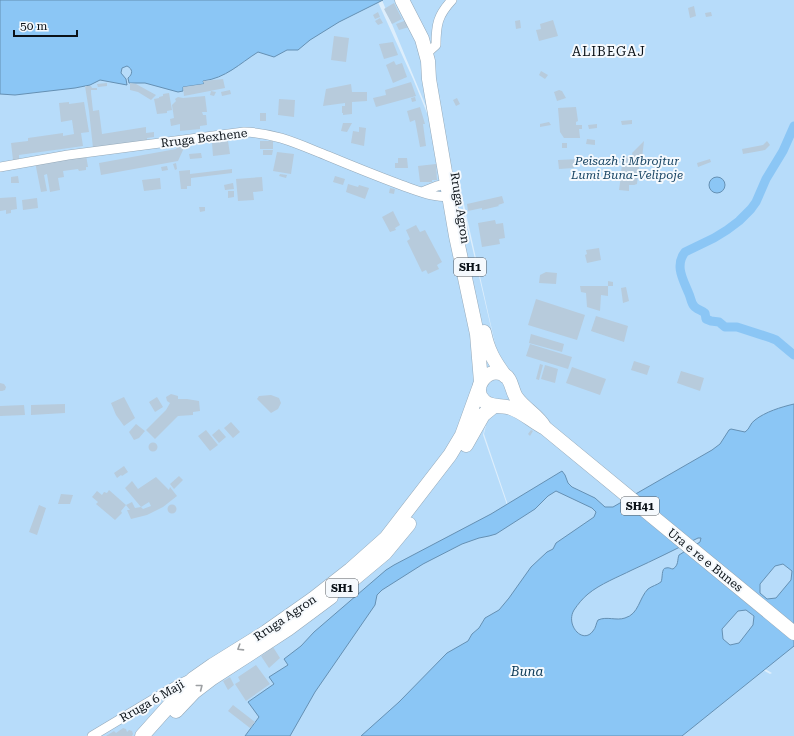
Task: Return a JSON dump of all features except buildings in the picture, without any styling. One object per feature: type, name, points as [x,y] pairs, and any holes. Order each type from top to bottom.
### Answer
[{"type":"main road","name":"Rruga Agron","points":[[402,0],[418,31],[427,57],[429,79],[486,344],[495,364],[505,376]]},
{"type":"main road","name":"Rruga Agron","points":[[142,736],[193,679],[266,632],[313,599],[350,570],[386,538],[450,455],[462,435],[480,385],[477,334],[452,190]]},
{"type":"main road","points":[[497,373],[505,376],[511,382],[512,390],[508,401],[496,406],[487,403],[482,398],[480,385],[485,377],[490,374],[497,373]]},
{"type":"main road","name":"SH41","points":[[512,390],[524,406],[538,418],[544,428]]},
{"type":"main road","name":"Rruga Agron","points":[[155,736],[194,692],[205,683],[312,613],[385,553],[395,542],[461,454],[483,415],[496,406]]},
{"type":"main road","name":"SH41","points":[[496,406],[510,408],[544,428]]},
{"type":"main road","name":"Ura e re e Bunes","points":[[544,428],[794,633]]},
{"type":"street","points":[[427,57],[436,45],[436,29],[438,21],[443,11],[452,0]]},
{"type":"street","name":"Rruga Bexhene","points":[[0,167],[80,153],[238,132],[258,132],[267,133],[289,140],[436,197],[452,190]]},
{"type":"street","points":[[422,192],[430,188],[452,190]]},
{"type":"street","name":"Rruga 6 Maji","points":[[92,736],[177,685],[193,679]]},
{"type":"green space","name":"Peisazh i Mbrojtur Lumi Buna-Velipoje","points":[[377,0],[413,79],[459,191],[500,366],[461,191],[382,0],[794,0],[794,736],[0,736],[0,20]],"holes":[[[492,397],[484,434],[508,505],[483,435]],[[732,650],[772,673],[770,674],[730,652]]]},
{"type":"water","points":[[0,0],[383,0],[339,22],[310,40],[298,50],[287,50],[274,57],[258,52],[226,74],[203,81],[204,84],[183,87],[183,91],[178,92],[145,83],[129,83],[128,78],[132,72],[127,66],[122,68],[121,73],[126,79],[127,85],[100,80],[90,85],[75,88],[15,95],[0,94]]},
{"type":"water","points":[[717,177],[723,179],[725,185],[723,191],[717,193],[711,191],[709,185],[711,179]]},
{"type":"water","name":"Buna","points":[[794,404],[794,646],[682,736],[361,736],[399,702],[447,653],[468,641],[485,618],[499,610],[531,567],[547,552],[553,549],[556,543],[594,517],[596,512],[592,508],[556,491],[548,496],[535,509],[496,534],[462,544],[423,564],[382,590],[377,595],[375,605],[315,692],[290,736],[245,736],[259,717],[248,702],[274,684],[269,677],[288,665],[284,659],[301,646],[314,632],[386,570],[394,565],[491,514],[562,471],[568,483],[572,487],[595,498],[605,507],[613,507],[712,450],[720,444],[729,430],[731,429],[745,432],[753,421],[759,417],[773,410]],"holes":[[[698,538],[701,538],[700,542],[679,555],[677,564],[673,569],[664,568],[661,582],[648,589],[630,616],[622,619],[605,618],[598,620],[594,630],[589,635],[585,636],[576,631],[573,627],[572,616],[574,610],[582,599],[598,587]],[[783,564],[792,571],[791,580],[776,598],[767,599],[760,593],[760,584],[775,566]],[[746,610],[754,616],[753,625],[739,643],[730,645],[723,639],[722,629],[738,611]]]},
{"type":"waterway","points":[[794,126],[783,151],[766,179],[756,202],[751,209],[727,230],[685,252],[680,263],[681,273],[692,303],[696,308],[705,313],[706,319],[719,322],[725,327],[737,327],[776,340],[794,355]]},
{"type":"district","name":"ALIBEGAJ","points":[[609,51]]}]
